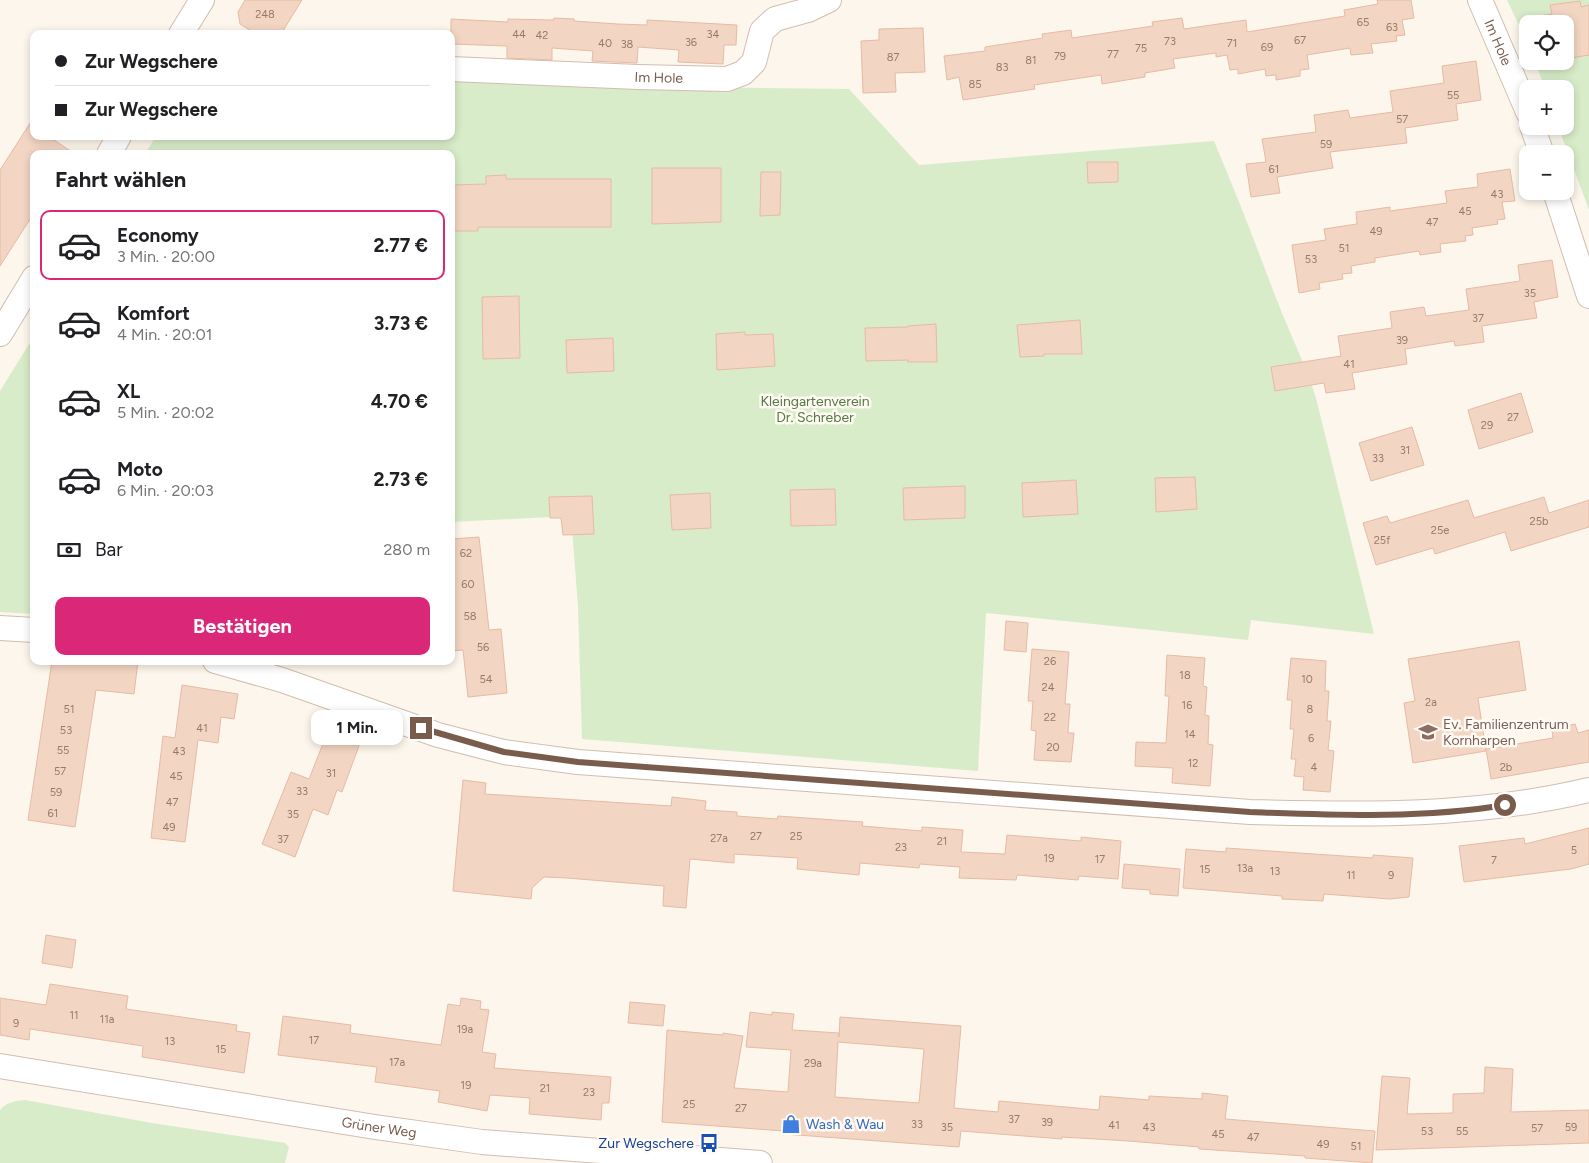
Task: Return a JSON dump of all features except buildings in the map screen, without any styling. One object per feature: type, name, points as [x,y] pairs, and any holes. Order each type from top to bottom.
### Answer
[{"type":"street","points":[[183,30],[202,0]]},
{"type":"street","name":"Im Hole","points":[[455,69],[727,79],[743,73],[754,62],[762,31],[776,19],[808,10],[829,0]]},
{"type":"street","name":"Im Hole","points":[[1480,0],[1519,91]]},
{"type":"street","points":[[1558,200],[1589,296]]},
{"type":"street","points":[[0,334],[30,285]]},
{"type":"street","points":[[0,628],[30,630]]},
{"type":"street","points":[[229,665],[282,680],[438,735],[504,752],[578,762],[1250,812],[1324,814],[1442,813],[1488,808],[1589,790]]},
{"type":"street","name":"Grüner Weg","points":[[0,1066],[375,1127],[482,1142],[760,1163]]},
{"type":"green space","points":[[1507,0],[1589,0],[1589,210],[1574,169],[1574,145],[1565,145],[1561,135],[1574,135],[1574,80],[1542,80],[1538,70],[1574,70],[1574,15],[1519,15],[1519,25]]},
{"type":"green space","name":"Kleingartenverein Dr. Schreber","points":[[455,79],[604,86],[849,89],[919,165],[1214,141],[1316,398],[1374,634],[1251,620],[1248,640],[986,613],[978,771],[582,739],[578,606],[571,516],[455,522],[455,150],[147,150],[154,140],[455,140]]},
{"type":"green space","points":[[30,342],[30,614],[0,612],[0,391]]},
{"type":"green space","points":[[25,1100],[152,1123],[285,1143],[289,1147],[285,1163],[0,1163],[0,1110],[11,1102]]},
{"type":"place","name":"Ev. Familienzentrum Kornharpen","points":[[1428,732]]},
{"type":"place","name":"Wash & Wau","points":[[791,1124]]},
{"type":"place","name":"Zur Wegschere","points":[[709,1143]]},
{"type":"route","points":[[421,728],[438,735],[504,752],[578,762],[898,784],[1250,812],[1324,814],[1442,813],[1505,805]]}]
